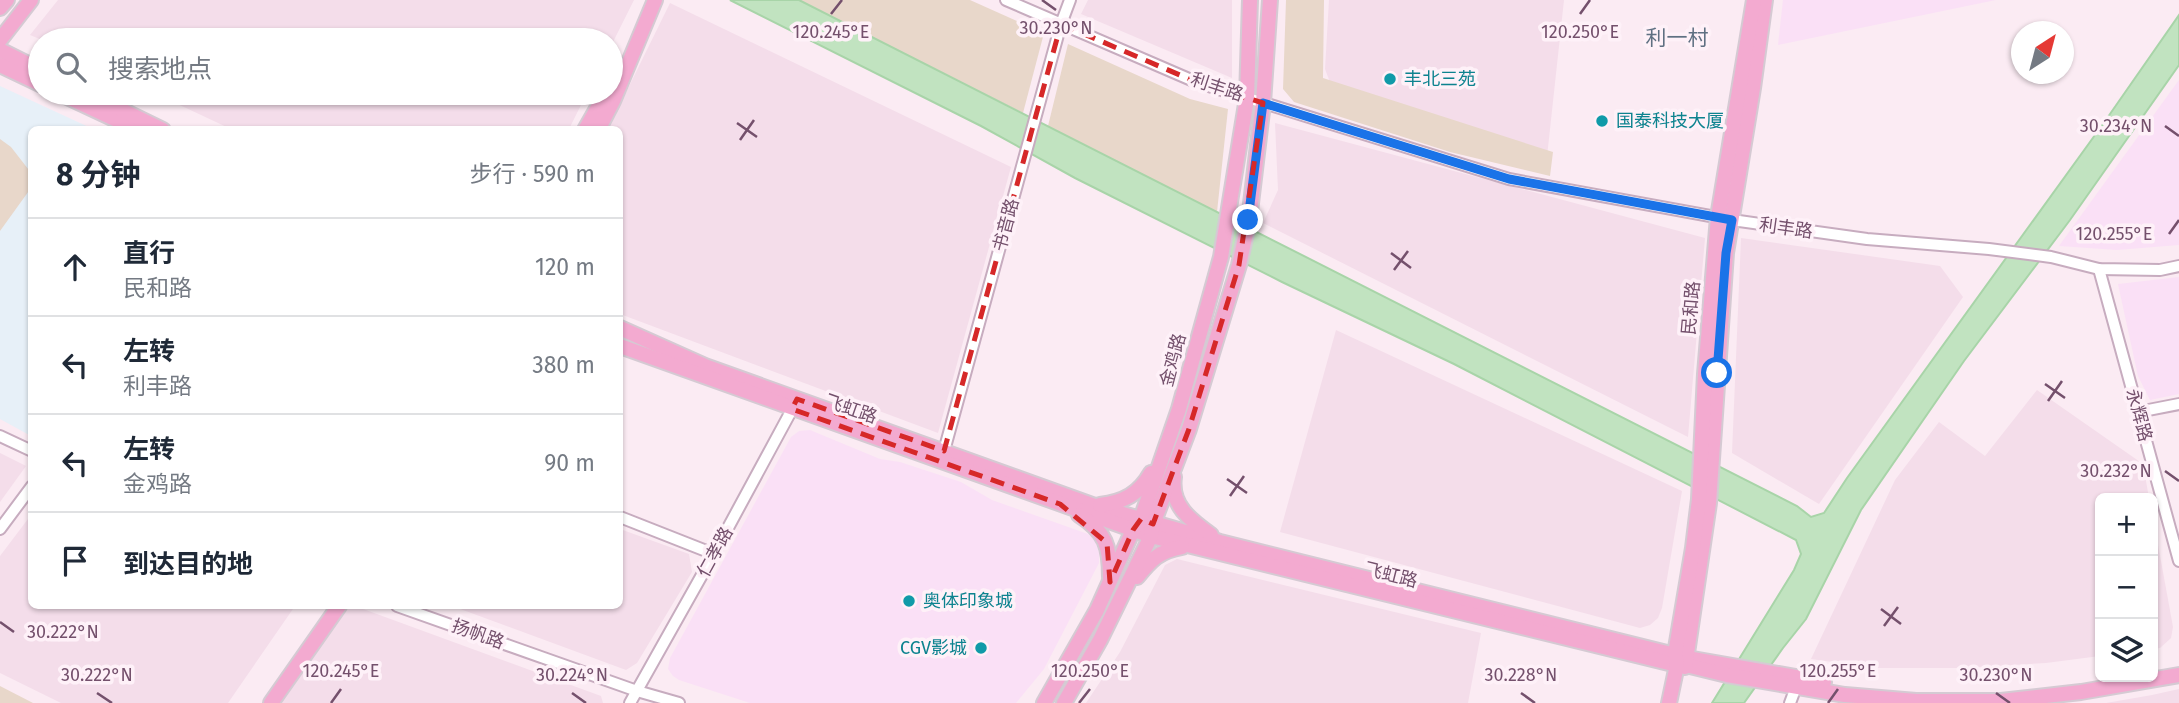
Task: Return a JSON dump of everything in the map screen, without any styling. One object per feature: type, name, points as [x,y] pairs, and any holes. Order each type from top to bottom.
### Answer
[{"type":"main road","points":[[0,8],[7,0]]},
{"type":"main road","points":[[0,40],[31,0]]},
{"type":"main road","points":[[623,54],[646,0]]},
{"type":"main road","points":[[623,77],[655,0]]},
{"type":"main road","name":"金鸡路","points":[[1064,703],[1100,640],[1122,594],[1145,527],[1221,257],[1247,98],[1250,0]]},
{"type":"main road","name":"金鸡路","points":[[1044,703],[1110,582],[1145,527],[1189,429],[1239,265],[1248,220],[1263,103],[1270,0]]},
{"type":"main road","name":"民和路","points":[[1679,703],[1725,219],[1754,0]]},
{"type":"main road","name":"民和路","points":[[1669,703],[1681,661],[1709,503],[1726,253],[1725,219],[1753,88],[1765,0]]},
{"type":"main road","points":[[0,50],[28,64]]},
{"type":"main road","points":[[0,65],[28,78]]},
{"type":"main road","points":[[85,105],[129,126]]},
{"type":"main road","points":[[112,105],[155,126]]},
{"type":"main road","points":[[587,126],[599,105]]},
{"type":"main road","points":[[600,126],[611,105]]},
{"type":"main road","name":"飞虹路","points":[[623,329],[795,404],[1060,504],[1145,527],[1220,542],[1681,661]]},
{"type":"main road","name":"飞虹路","points":[[623,346],[944,451],[1096,506],[1187,546],[1681,661],[1767,677],[1921,693],[1997,694],[2100,682]]},
{"type":"main road","points":[[1096,506],[1129,498],[1138,491],[1166,448]]},
{"type":"main road","points":[[1175,464],[1173,485],[1179,505],[1194,523],[1220,542]]},
{"type":"main road","points":[[1060,504],[1092,523],[1100,531],[1107,543],[1110,582]]},
{"type":"main road","points":[[1122,594],[1156,556],[1166,550],[1187,546]]},
{"type":"main road","points":[[271,703],[337,609]]},
{"type":"main road","points":[[2158,672],[2179,669]]},
{"type":"main road","name":"飞虹路","points":[[1767,677],[1796,687],[1845,695],[1916,701],[2001,701],[2071,698],[2179,675]]},
{"type":"street","name":"利丰路","points":[[1006,0],[1196,82],[1509,179],[1725,219],[1867,239],[2051,257],[2099,269],[2160,270],[2179,266]]},
{"type":"street","name":"书音路","points":[[944,451],[1036,112],[1070,0]]},
{"type":"street","name":"永辉路","points":[[2099,269],[2179,561]]},
{"type":"street","name":"仁孝路","points":[[630,703],[795,404]]},
{"type":"street","points":[[2138,412],[2179,404]]},
{"type":"street","points":[[0,436],[28,449]]},
{"type":"street","points":[[0,529],[28,491]]},
{"type":"street","points":[[623,518],[714,554]]},
{"type":"street","name":"扬帆路","points":[[405,609],[637,691],[679,703]]},
{"type":"street","points":[[1790,703],[1796,687]]},
{"type":"highlighted area","points":[[1061,24],[1196,82],[1263,103],[1239,265],[1189,429],[1153,524],[1141,519],[1133,530],[1110,582],[1107,543],[1060,504],[792,409],[797,399],[944,451]]},
{"type":"shaded area","points":[[58,0],[634,0],[620,28],[36,28]]},
{"type":"shaded area","points":[[730,0],[799,0],[1797,506],[1811,517],[1824,513],[2179,15],[2179,65],[2070,220],[1964,361],[1861,510],[1806,619],[1744,703],[1712,703],[1794,570],[1801,554],[1796,540],[1454,364],[1282,282],[1075,178],[981,126]]},
{"type":"shaded area","points":[[799,0],[970,0],[1044,33],[1023,113]]},
{"type":"shaded area","points":[[1088,0],[1232,0],[1232,78],[1081,14]]},
{"type":"shaded area","points":[[1286,0],[1324,0],[1323,78],[1553,152],[1550,176],[1450,152],[1294,102],[1283,89]]},
{"type":"shaded area","name":"丰北三苑","points":[[1329,0],[1564,0],[1546,166],[1334,93],[1325,69]]},
{"type":"shaded area","points":[[1783,0],[1996,0],[1778,45]]},
{"type":"shaded area","points":[[670,3],[1011,167],[938,433],[623,315],[623,126],[609,126],[620,105],[623,105],[623,99]]},
{"type":"shaded area","points":[[1068,44],[1190,99],[1228,109],[1217,212],[1048,126]]},
{"type":"shaded area","points":[[2179,80],[2179,245],[2117,250],[2059,246]]},
{"type":"shaded area","points":[[0,86],[28,99],[28,105],[41,105],[87,126],[28,126],[28,434],[0,419]]},
{"type":"shaded area","points":[[180,105],[581,105],[570,126],[224,126]]},
{"type":"shaded area","points":[[1275,123],[1705,238],[1688,437],[1263,223],[1278,190]]},
{"type":"shaded area","points":[[0,139],[11,147],[28,169],[28,192],[0,231]]},
{"type":"shaded area","points":[[1741,238],[1940,266],[1963,297],[1819,504],[1732,453]]},
{"type":"shaded area","points":[[2179,277],[2179,394],[2150,400],[2138,376],[2118,284]]},
{"type":"shaded area","points":[[1336,330],[1682,491],[1658,618],[1650,625],[1640,628],[1280,532]]},
{"type":"shaded area","points":[[2037,390],[2143,464],[2148,493],[2095,493],[2095,657],[2046,663],[1962,668],[1876,668],[1811,659],[1895,480],[1939,422],[1985,456]]},
{"type":"shaded area","name":"奥体印象城","points":[[810,430],[880,459],[900,462],[961,482],[992,500],[1088,534],[1095,540],[1099,563],[1044,669],[1016,703],[750,703],[673,676],[668,669],[670,658],[791,437],[799,431]]},
{"type":"shaded area","points":[[0,453],[26,466],[0,502]]},
{"type":"shaded area","points":[[28,519],[28,609],[293,609],[228,703],[61,703],[0,673],[0,556]]},
{"type":"shaded area","points":[[623,530],[689,554],[692,572],[637,663],[626,670],[460,609],[623,609]]},
{"type":"shaded area","points":[[2158,544],[2173,627],[2171,638],[2160,648]]},
{"type":"shaded area","points":[[1177,559],[1481,633],[1468,703],[1086,703],[1120,652],[1165,565]]},
{"type":"shaded area","points":[[336,609],[363,609],[601,696],[603,703],[271,703]]},
{"type":"shaded area","points":[[0,686],[33,703],[0,703]]},
{"type":"shaded area","points":[[2179,689],[2179,703],[2106,703],[2152,695]]},
{"type":"place","name":"丰北三苑","points":[[1390,79]]},
{"type":"place","name":"国泰科技大厦","points":[[1602,121]]},
{"type":"place","name":"奥体印象城","points":[[909,601]]},
{"type":"place","name":"CGV影城","points":[[981,648]]},
{"type":"district","name":"利一村","points":[[1677,38]]},
{"type":"route","points":[[1248,220],[1263,103],[1509,179],[1732,220],[1726,253],[1717,373]]}]
